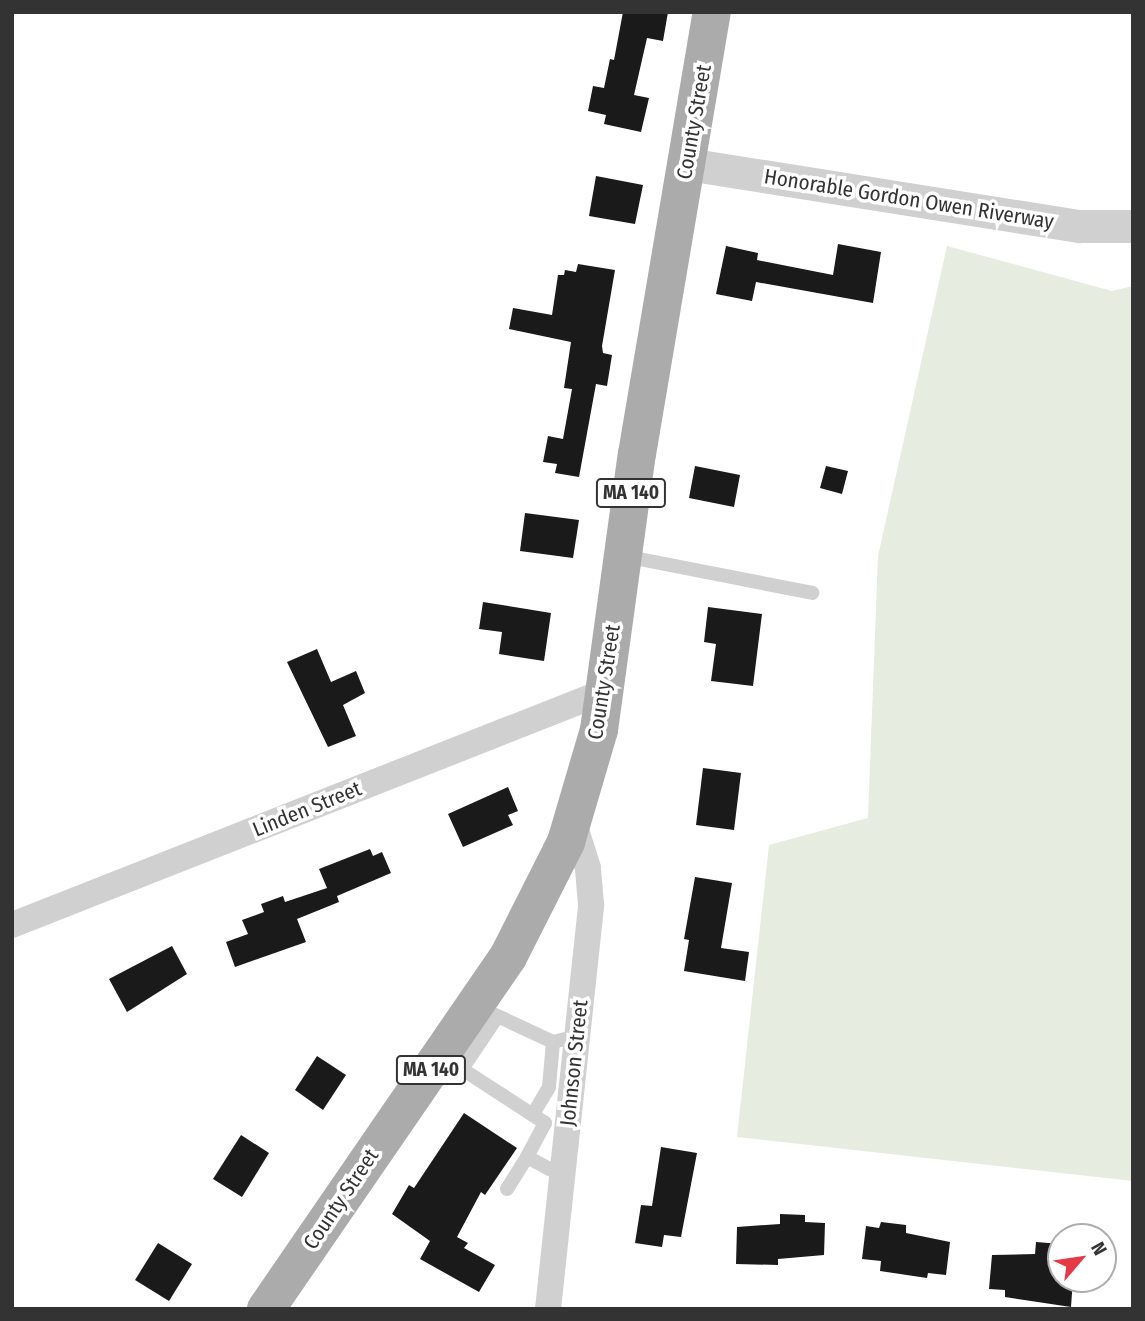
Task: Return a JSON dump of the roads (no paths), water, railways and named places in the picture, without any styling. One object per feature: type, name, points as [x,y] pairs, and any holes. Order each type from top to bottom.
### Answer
[{"type":"main road","name":"County Street","points":[[266,1309],[486,1011],[573,820],[599,730],[601,693],[622,556],[712,12]]},
{"type":"street","name":"Honorable Gordon Owen Riverway","points":[[687,164],[1080,226],[1133,226]]},
{"type":"street","name":"Linden Street","points":[[12,925],[601,693]]},
{"type":"street","name":"Johnson Street","points":[[548,1309],[562,1177],[565,1039],[591,904],[588,868],[573,820]]},
{"type":"lane","points":[[622,556],[812,593]]},
{"type":"lane","points":[[507,1189],[545,1123],[462,1069],[486,1011],[565,1039],[549,1087],[533,1114]]},
{"type":"lane","points":[[527,1157],[562,1177]]}]
